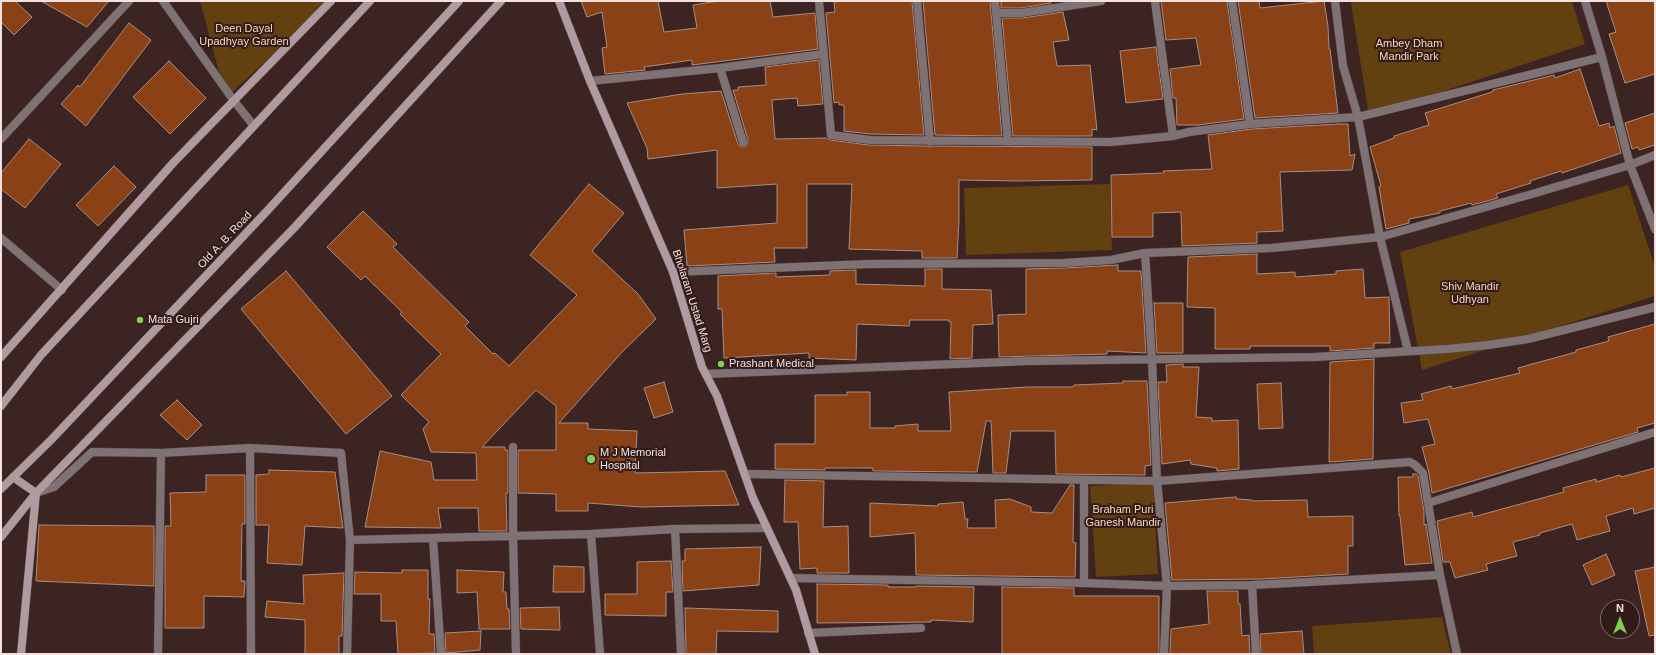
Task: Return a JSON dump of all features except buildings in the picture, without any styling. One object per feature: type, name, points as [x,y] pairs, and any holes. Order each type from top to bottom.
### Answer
[{"type":"street","points":[[1,140],[129,1]]},
{"type":"street","points":[[163,1],[234,101],[254,126]]},
{"type":"street","points":[[1,357],[174,162],[331,1]]},
{"type":"street","points":[[1,406],[41,355],[370,1]]},
{"type":"street","name":"Old A. B. Road","points":[[1,489],[51,440],[267,211],[459,1]]},
{"type":"street","points":[[1,537],[36,493],[294,228],[501,1]]},
{"type":"street","name":"Bholaram Ustad Marg","points":[[559,1],[590,81],[673,272],[702,367],[717,396],[744,474],[766,528],[796,590],[814,654]]},
{"type":"street","points":[[819,1],[831,135],[870,140],[930,142],[1111,142],[1173,136],[1189,132],[1250,124],[1358,117],[1602,57]]},
{"type":"street","points":[[917,1],[930,142]]},
{"type":"street","points":[[995,1],[1008,142]]},
{"type":"street","points":[[996,13],[1021,13],[1101,1]]},
{"type":"street","points":[[1155,1],[1173,136]]},
{"type":"street","points":[[1232,1],[1250,124]]},
{"type":"street","points":[[1335,1],[1343,66],[1358,117],[1380,237],[1408,351]]},
{"type":"street","points":[[1585,1],[1602,57],[1630,165],[1655,229]]},
{"type":"street","points":[[590,81],[720,68],[823,54]]},
{"type":"street","points":[[720,68],[744,142]]},
{"type":"street","points":[[673,272],[870,264],[1064,262],[1111,260],[1145,253],[1272,248],[1380,237],[1630,165],[1655,155]]},
{"type":"street","points":[[1,238],[62,290]]},
{"type":"street","points":[[1145,253],[1152,360],[1157,481],[1168,586],[1164,654]]},
{"type":"street","points":[[706,374],[1030,361],[1315,357],[1408,351],[1488,345],[1528,339],[1655,307]]},
{"type":"street","points":[[1428,503],[1655,432]]},
{"type":"street","points":[[513,447],[513,536],[516,654]]},
{"type":"street","points":[[36,493],[54,487],[92,452],[161,453],[250,448],[341,453],[350,540],[347,654]]},
{"type":"street","points":[[250,448],[251,654]]},
{"type":"street","points":[[158,654],[161,453]]},
{"type":"street","points":[[744,474],[1084,481],[1157,481],[1410,462],[1415,464],[1423,472],[1440,575],[1457,654]]},
{"type":"street","points":[[13,478],[36,493]]},
{"type":"street","points":[[1084,481],[1084,583]]},
{"type":"street","points":[[21,654],[36,493]]},
{"type":"street","points":[[350,540],[591,534],[675,529],[766,528]]},
{"type":"street","points":[[675,529],[681,654]]},
{"type":"street","points":[[591,534],[600,654]]},
{"type":"street","points":[[433,539],[441,654]]},
{"type":"street","points":[[791,578],[1084,583],[1168,586],[1252,584],[1440,575]]},
{"type":"street","points":[[1252,584],[1256,654]]},
{"type":"street","points":[[808,632],[921,628]]},
{"type":"green space","name":"Deen Dayal Upadhyay Garden","points":[[200,1],[330,1],[226,98]]},
{"type":"green space","name":"Ambey Dham Mandir Park","points":[[1359,1],[1572,1],[1585,44],[1369,116],[1351,3]]},
{"type":"green space","points":[[1110,184],[1112,250],[966,255],[964,188]]},
{"type":"green space","name":"Shiv Mandir Udhyan","points":[[1628,185],[1655,267],[1655,296],[1422,370],[1400,252]]},
{"type":"green space","name":"Braham Puri Ganesh Mandir","points":[[1153,483],[1158,574],[1096,577],[1090,486]]},
{"type":"green space","points":[[1442,617],[1451,654],[1314,654],[1312,626]]},
{"type":"place","name":"Mata Gujri","points":[[140,320]]},
{"type":"place","name":"Prashant Medical","points":[[721,364]]},
{"type":"place","name":"M J Memorial Hospital","points":[[591,459]]}]
